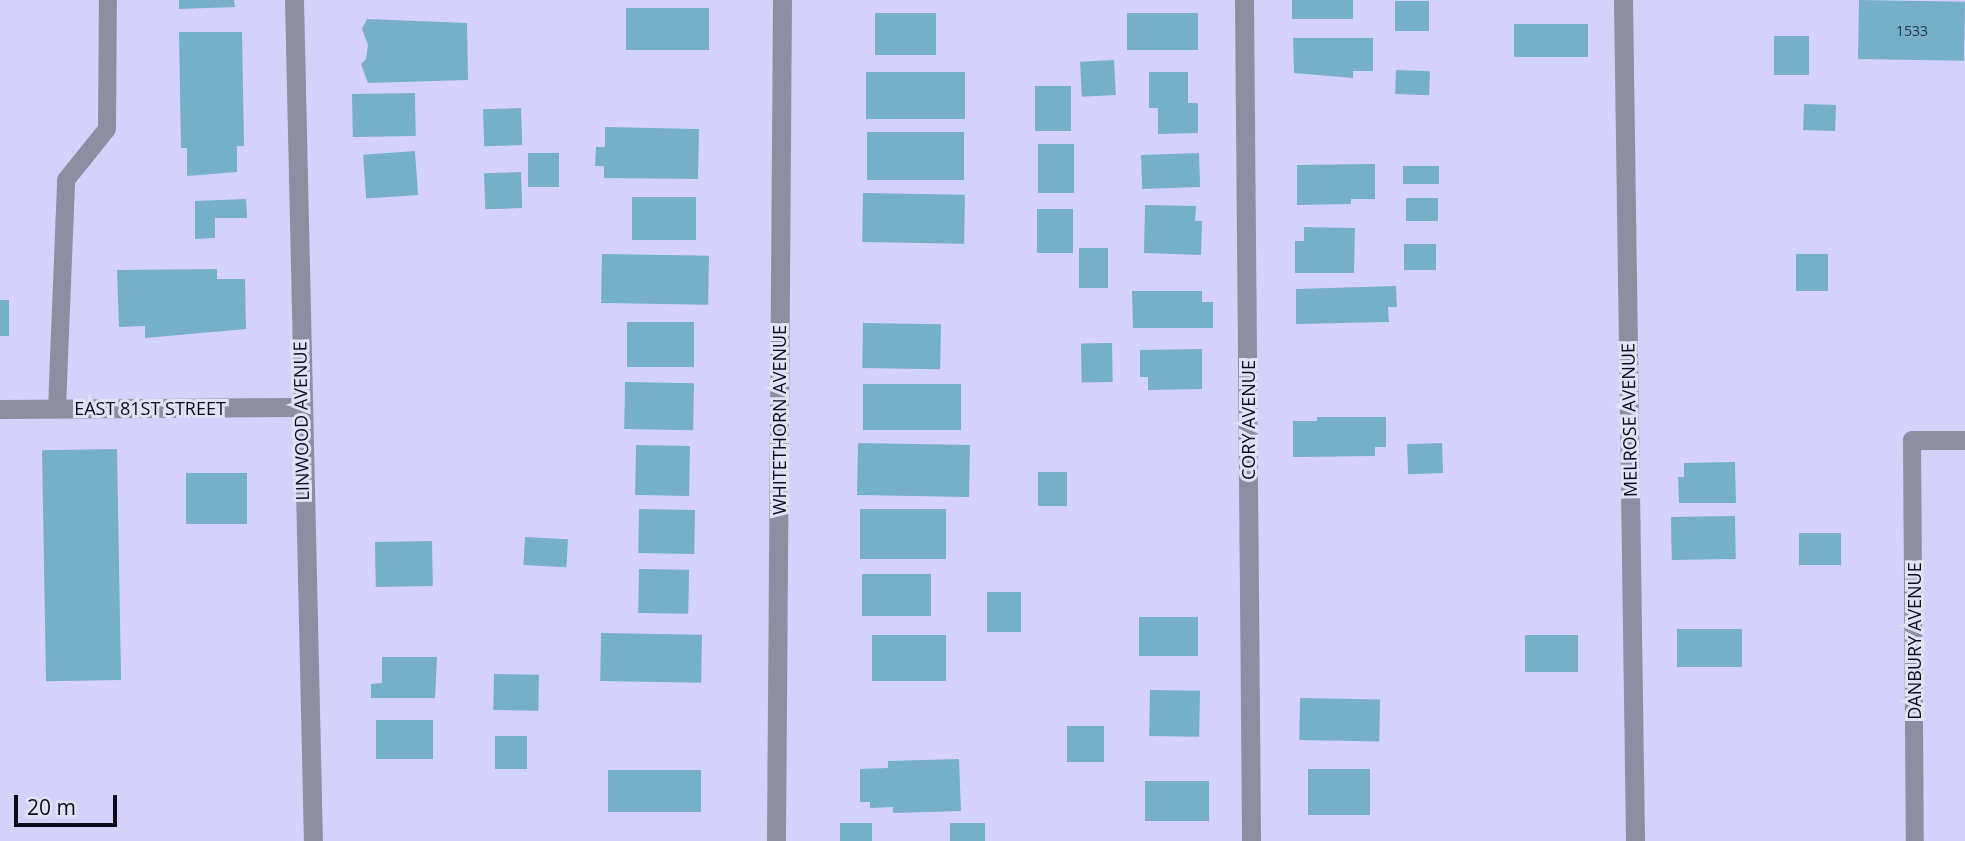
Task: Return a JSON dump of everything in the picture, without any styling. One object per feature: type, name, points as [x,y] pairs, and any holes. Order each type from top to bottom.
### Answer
[{"type":"street","name":"LINWOOD AVENUE","points":[[294,0],[300,407],[313,841]]},
{"type":"street","name":"WHITETHORN AVENUE","points":[[776,841],[782,0]]},
{"type":"street","name":"CORY AVENUE","points":[[1244,0],[1251,841]]},
{"type":"street","name":"MELROSE AVENUE","points":[[1623,0],[1635,841]]},
{"type":"street","name":"EAST 81ST STREET","points":[[0,409],[300,407]]},
{"type":"street","points":[[1912,440],[1965,440]]},
{"type":"lane","points":[[57,408],[66,180],[107,129],[108,0]]},
{"type":"lane","name":"DANBURY AVENUE","points":[[1912,440],[1915,841]]},
{"type":"building","points":[[179,0],[234,0],[235,7],[179,9]]},
{"type":"building","points":[[1292,0],[1353,0],[1353,19],[1292,19]]},
{"type":"building","points":[[1859,0],[1965,2],[1964,61],[1858,59]]},
{"type":"building","points":[[1395,1],[1429,1],[1429,31],[1395,31]]},
{"type":"building","points":[[626,8],[709,8],[709,50],[626,50]]},
{"type":"building","points":[[875,13],[936,13],[936,55],[875,55]]},
{"type":"building","points":[[1127,13],[1198,13],[1198,50],[1127,50]]},
{"type":"building","points":[[367,19],[467,23],[468,80],[368,83],[361,64],[366,59],[368,45],[362,29]]},
{"type":"building","points":[[1514,24],[1588,24],[1588,57],[1514,57]]},
{"type":"building","points":[[179,32],[242,32],[244,146],[237,146],[237,172],[187,176],[187,148],[181,148]]},
{"type":"building","points":[[1774,36],[1809,36],[1809,75],[1774,75]]},
{"type":"building","points":[[1293,38],[1373,38],[1373,71],[1353,71],[1353,78],[1294,73]]},
{"type":"building","points":[[1114,60],[1116,95],[1082,97],[1080,62]]},
{"type":"building","points":[[1396,70],[1430,71],[1429,95],[1395,94]]},
{"type":"building","points":[[866,72],[965,72],[965,119],[866,119]]},
{"type":"building","points":[[1149,72],[1188,72],[1188,103],[1198,103],[1198,133],[1158,134],[1158,108],[1149,108]]},
{"type":"building","points":[[1035,86],[1071,86],[1071,131],[1035,131]]},
{"type":"building","points":[[415,93],[416,136],[353,137],[352,94]]},
{"type":"building","points":[[1804,104],[1836,105],[1835,131],[1803,130]]},
{"type":"building","points":[[521,108],[522,145],[484,146],[483,109]]},
{"type":"building","points":[[605,127],[699,129],[698,179],[604,178],[604,166],[595,166],[596,147],[605,147]]},
{"type":"building","points":[[867,132],[964,132],[964,180],[867,180]]},
{"type":"building","points":[[1038,144],[1074,144],[1074,193],[1038,193]]},
{"type":"building","points":[[415,151],[418,195],[366,199],[363,155]]},
{"type":"building","points":[[528,153],[559,153],[559,187],[528,187]]},
{"type":"building","points":[[1199,153],[1200,187],[1142,189],[1141,155]]},
{"type":"building","points":[[1375,164],[1375,199],[1351,199],[1351,204],[1297,205],[1297,165]]},
{"type":"building","points":[[1403,166],[1439,166],[1439,184],[1403,184]]},
{"type":"building","points":[[521,172],[522,208],[485,209],[484,173]]},
{"type":"building","points":[[863,193],[965,195],[964,244],[862,242]]},
{"type":"building","points":[[632,197],[696,197],[696,240],[632,240]]},
{"type":"building","points":[[1406,198],[1438,198],[1438,221],[1406,221]]},
{"type":"building","points":[[246,199],[247,218],[215,218],[215,238],[195,239],[195,201]]},
{"type":"building","points":[[1145,205],[1196,206],[1195,221],[1202,221],[1201,255],[1144,253]]},
{"type":"building","points":[[1037,209],[1073,209],[1073,253],[1037,253]]},
{"type":"building","points":[[1304,227],[1355,228],[1354,273],[1295,273],[1295,241],[1304,241]]},
{"type":"building","points":[[1404,244],[1436,244],[1436,270],[1404,270]]},
{"type":"building","points":[[1079,248],[1108,248],[1108,288],[1079,288]]},
{"type":"building","points":[[602,254],[709,256],[708,305],[601,303]]},
{"type":"building","points":[[1796,254],[1828,254],[1828,291],[1796,291]]},
{"type":"building","points":[[217,269],[217,279],[245,279],[246,329],[145,338],[145,326],[119,327],[117,270]]},
{"type":"building","points":[[1396,286],[1397,307],[1388,307],[1389,322],[1296,324],[1296,289]]},
{"type":"building","points":[[1132,291],[1202,291],[1202,302],[1213,302],[1213,328],[1133,328]]},
{"type":"building","points":[[0,300],[9,300],[9,336],[0,336]]},
{"type":"building","points":[[627,322],[694,322],[694,367],[627,367]]},
{"type":"building","points":[[863,323],[941,324],[940,369],[862,368]]},
{"type":"building","points":[[1112,343],[1113,382],[1082,383],[1081,344]]},
{"type":"building","points":[[1202,349],[1202,389],[1148,390],[1148,377],[1140,377],[1140,350]]},
{"type":"building","points":[[625,382],[694,383],[693,430],[624,429]]},
{"type":"building","points":[[863,384],[961,384],[961,430],[863,430]]},
{"type":"building","points":[[1317,417],[1386,417],[1386,447],[1375,447],[1375,456],[1293,457],[1293,421],[1317,421]]},
{"type":"building","points":[[858,443],[970,445],[969,497],[857,495]]},
{"type":"building","points":[[1442,443],[1443,473],[1408,474],[1407,444]]},
{"type":"building","points":[[636,445],[690,446],[689,496],[635,495]]},
{"type":"building","points":[[117,449],[121,680],[46,681],[42,450]]},
{"type":"building","points":[[1735,462],[1736,503],[1679,503],[1678,477],[1684,477],[1684,463]]},
{"type":"building","points":[[1038,472],[1067,472],[1067,506],[1038,506]]},
{"type":"building","points":[[186,473],[247,473],[247,524],[186,524]]},
{"type":"building","points":[[639,509],[695,510],[694,554],[638,553]]},
{"type":"building","points":[[860,509],[946,509],[946,559],[860,559]]},
{"type":"building","points":[[1735,516],[1736,559],[1672,560],[1671,517]]},
{"type":"building","points":[[1799,533],[1841,533],[1841,565],[1799,565]]},
{"type":"building","points":[[525,537],[568,539],[566,567],[524,565]]},
{"type":"building","points":[[432,541],[433,586],[376,587],[375,542]]},
{"type":"building","points":[[639,569],[689,570],[688,614],[638,613]]},
{"type":"building","points":[[862,574],[931,574],[931,616],[862,616]]},
{"type":"building","points":[[987,592],[1021,592],[1021,632],[987,632]]},
{"type":"building","points":[[1139,617],[1198,617],[1198,656],[1139,656]]},
{"type":"building","points":[[1677,629],[1742,629],[1742,667],[1677,667]]},
{"type":"building","points":[[601,633],[702,635],[701,683],[600,681]]},
{"type":"building","points":[[872,635],[946,635],[946,681],[872,681]]},
{"type":"building","points":[[1525,635],[1578,635],[1578,672],[1525,672]]},
{"type":"building","points":[[382,657],[437,657],[435,698],[371,698],[371,684],[382,683]]},
{"type":"building","points":[[494,674],[539,675],[538,711],[493,710]]},
{"type":"building","points":[[1150,690],[1200,691],[1199,737],[1149,736]]},
{"type":"building","points":[[1300,698],[1380,699],[1379,741],[1299,740]]},
{"type":"building","points":[[376,720],[433,720],[433,759],[376,759]]},
{"type":"building","points":[[1067,726],[1104,726],[1104,762],[1067,762]]},
{"type":"building","points":[[495,736],[527,736],[527,769],[495,769]]},
{"type":"building","points":[[959,759],[961,811],[893,813],[893,807],[870,808],[870,802],[860,802],[860,769],[888,768],[888,761]]},
{"type":"building","points":[[1308,769],[1370,769],[1370,815],[1308,815]]},
{"type":"building","points":[[608,770],[701,770],[701,812],[608,812]]},
{"type":"building","points":[[1145,781],[1209,781],[1209,821],[1145,821]]},
{"type":"building","points":[[840,823],[872,823],[872,841],[840,841]]},
{"type":"building","points":[[950,823],[985,823],[985,841],[950,841]]}]
